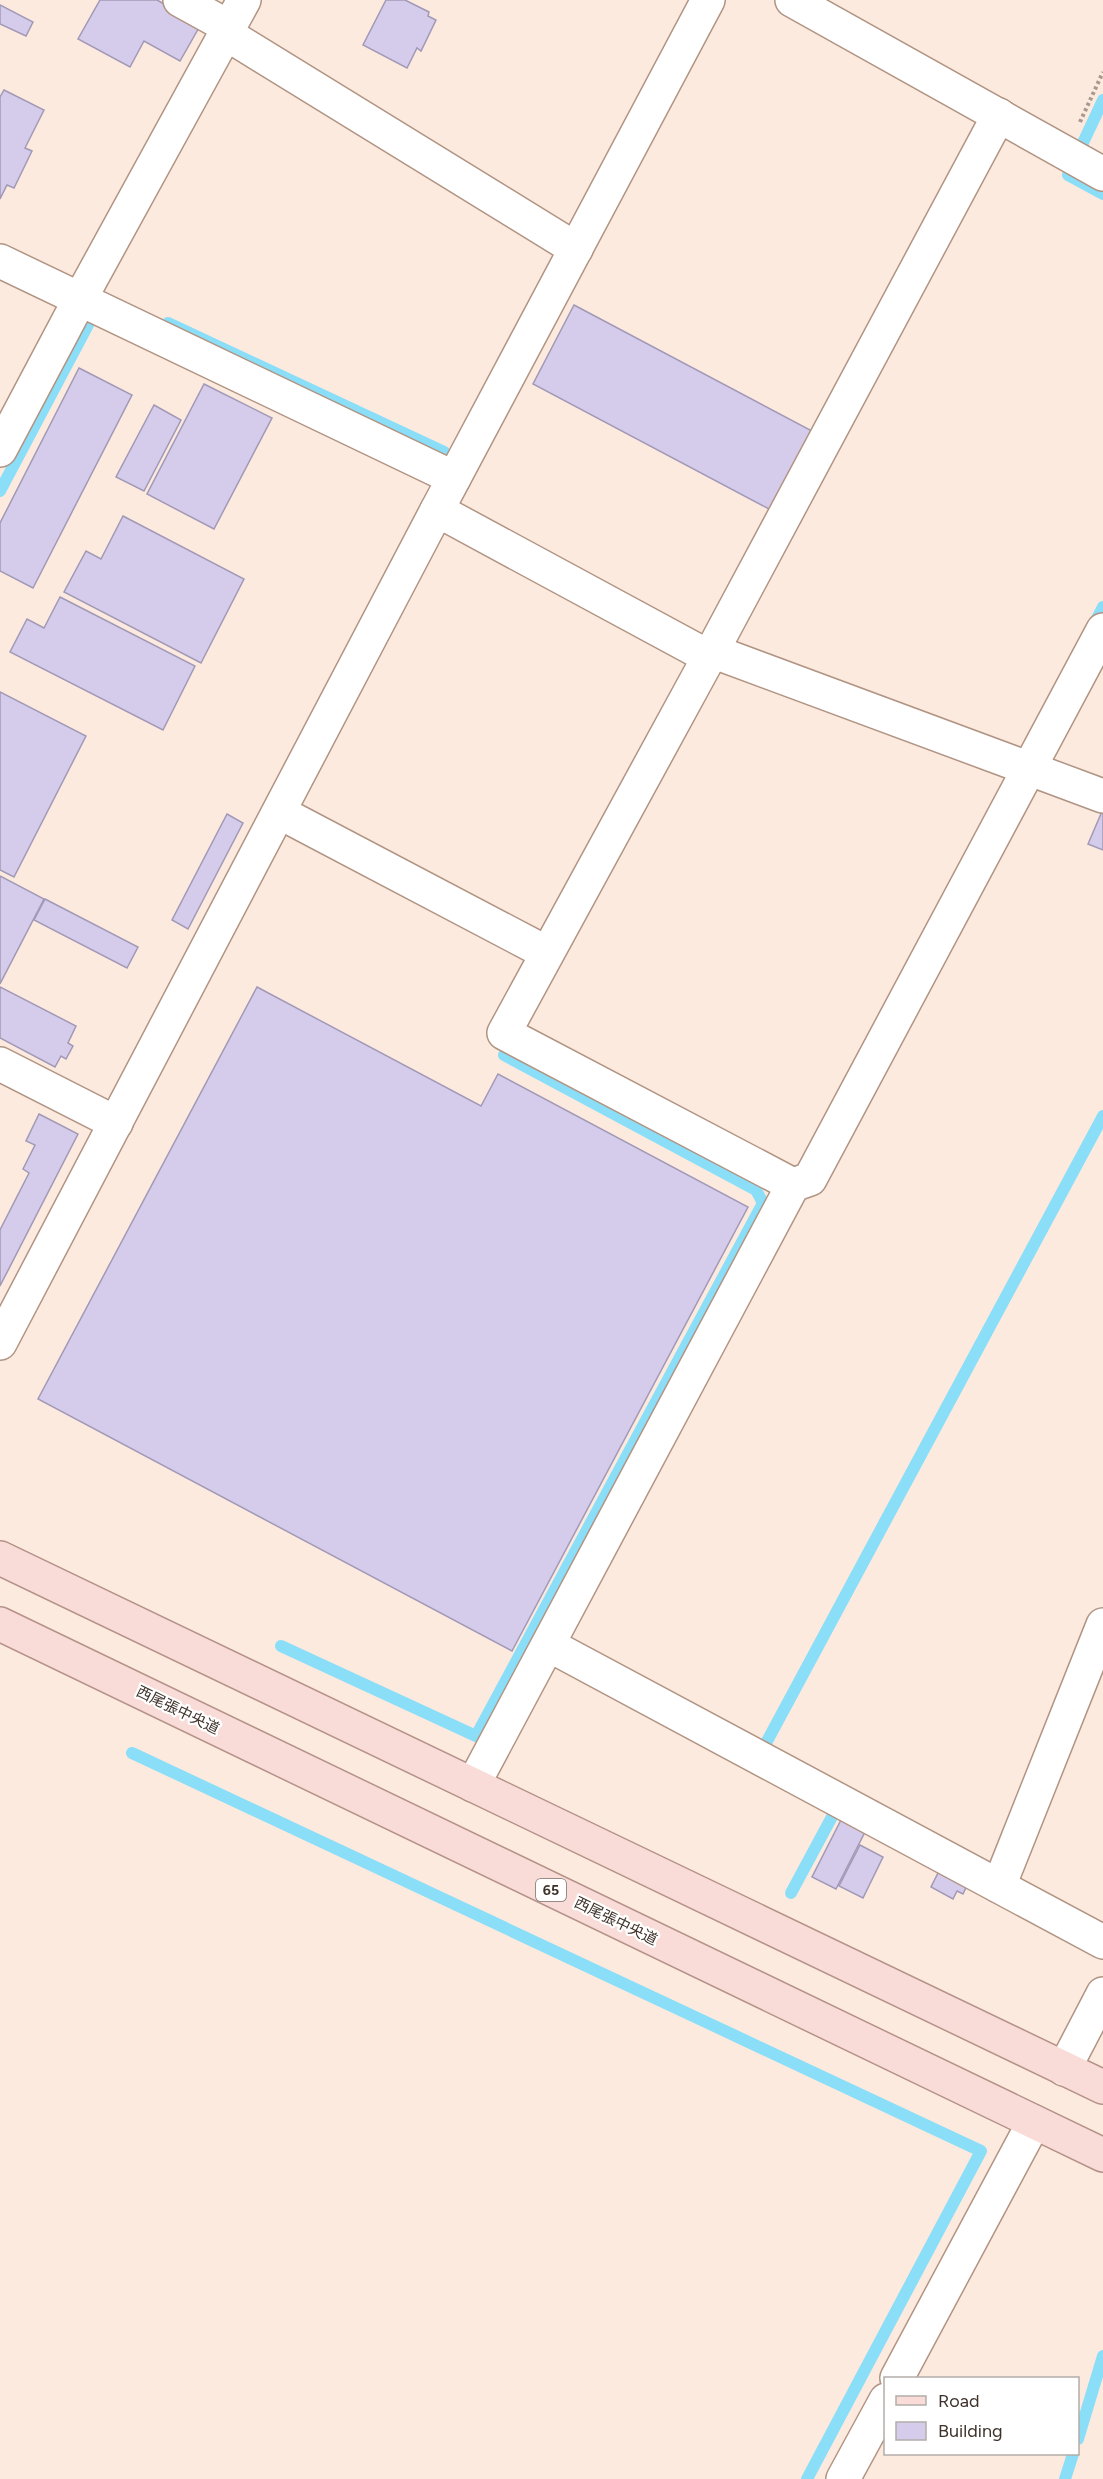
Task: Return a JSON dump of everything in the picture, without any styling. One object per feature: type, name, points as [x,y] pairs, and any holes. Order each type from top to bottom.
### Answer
[{"type":"main road","points":[[0,1558],[1103,2087]]},
{"type":"main road","name":"西尾張中央道","points":[[0,1624],[1103,2155]]},
{"type":"street","points":[[180,0],[233,20],[576,249]]},
{"type":"street","points":[[0,1343],[437,510],[708,0]]},
{"type":"street","points":[[792,0],[1103,174]]},
{"type":"street","points":[[0,450],[233,20]]},
{"type":"street","points":[[793,1185],[504,1032],[999,115]]},
{"type":"street","points":[[0,261],[454,478]]},
{"type":"street","points":[[437,510],[710,654],[1103,796]]},
{"type":"street","points":[[473,1785],[793,1185],[810,1179],[1103,630]]},
{"type":"street","points":[[279,812],[547,953]]},
{"type":"street","points":[[0,1064],[116,1123]]},
{"type":"street","points":[[999,1886],[1103,1625]]},
{"type":"street","points":[[549,1645],[1103,1942]]},
{"type":"street","points":[[1064,2069],[1103,1994]]},
{"type":"street","points":[[898,2377],[1034,2122]]},
{"type":"street","points":[[843,2479],[884,2402]]},
{"type":"path","points":[[1065,152],[1103,72]]},
{"type":"building","points":[[100,0],[157,0],[201,24],[180,61],[144,41],[130,67],[78,39]]},
{"type":"building","points":[[386,0],[405,0],[429,12],[428,16],[436,20],[421,51],[417,48],[407,68],[363,45]]},
{"type":"building","points":[[0,5],[33,22],[26,36],[0,24]]},
{"type":"building","points":[[4,90],[44,110],[25,148],[32,151],[14,188],[7,185],[0,199],[0,97]]},
{"type":"building","points":[[574,305],[812,431],[771,510],[533,384]]},
{"type":"building","points":[[79,368],[132,395],[33,588],[0,571],[0,523]]},
{"type":"building","points":[[204,384],[272,418],[214,529],[147,494]]},
{"type":"building","points":[[154,405],[181,420],[144,491],[116,477]]},
{"type":"building","points":[[123,516],[244,579],[201,663],[64,592],[86,551],[101,559]]},
{"type":"building","points":[[60,597],[195,666],[163,730],[10,652],[27,619],[44,628]]},
{"type":"building","points":[[0,692],[86,736],[14,877],[0,870]]},
{"type":"building","points":[[1103,809],[1103,850],[1088,844]]},
{"type":"building","points":[[227,814],[243,823],[188,929],[172,920]]},
{"type":"building","points":[[0,876],[44,899],[0,984]]},
{"type":"building","points":[[45,899],[138,947],[127,968],[34,920]]},
{"type":"building","points":[[0,987],[76,1026],[68,1043],[73,1046],[66,1059],[61,1056],[55,1067],[0,1038]]},
{"type":"building","points":[[257,987],[481,1106],[498,1074],[748,1207],[512,1651],[38,1399]]},
{"type":"building","points":[[39,1114],[78,1134],[0,1286],[0,1230],[29,1173],[23,1169],[35,1145],[26,1141]]},
{"type":"building","points":[[843,1816],[867,1828],[836,1889],[812,1877]]},
{"type":"building","points":[[860,1845],[883,1857],[863,1898],[839,1886]]},
{"type":"building","points":[[941,1867],[969,1881],[963,1894],[957,1891],[953,1899],[931,1887]]},
{"type":"waterway","points":[[1081,147],[1103,100]]},
{"type":"waterway","points":[[1070,172],[1068,175],[1103,194]]},
{"type":"waterway","points":[[0,491],[89,323]]},
{"type":"waterway","points":[[168,323],[444,452]]},
{"type":"waterway","points":[[1092,628],[1103,607]]},
{"type":"waterway","points":[[281,1646],[476,1736],[763,1203],[756,1190],[504,1055]]},
{"type":"waterway","points":[[765,1745],[1103,1116]]},
{"type":"waterway","points":[[132,1753],[981,2151],[807,2479]]},
{"type":"waterway","points":[[791,1893],[834,1813]]},
{"type":"waterway","points":[[1079,2436],[1103,2356]]},
{"type":"waterway","points":[[1065,2479],[1073,2455]]}]
